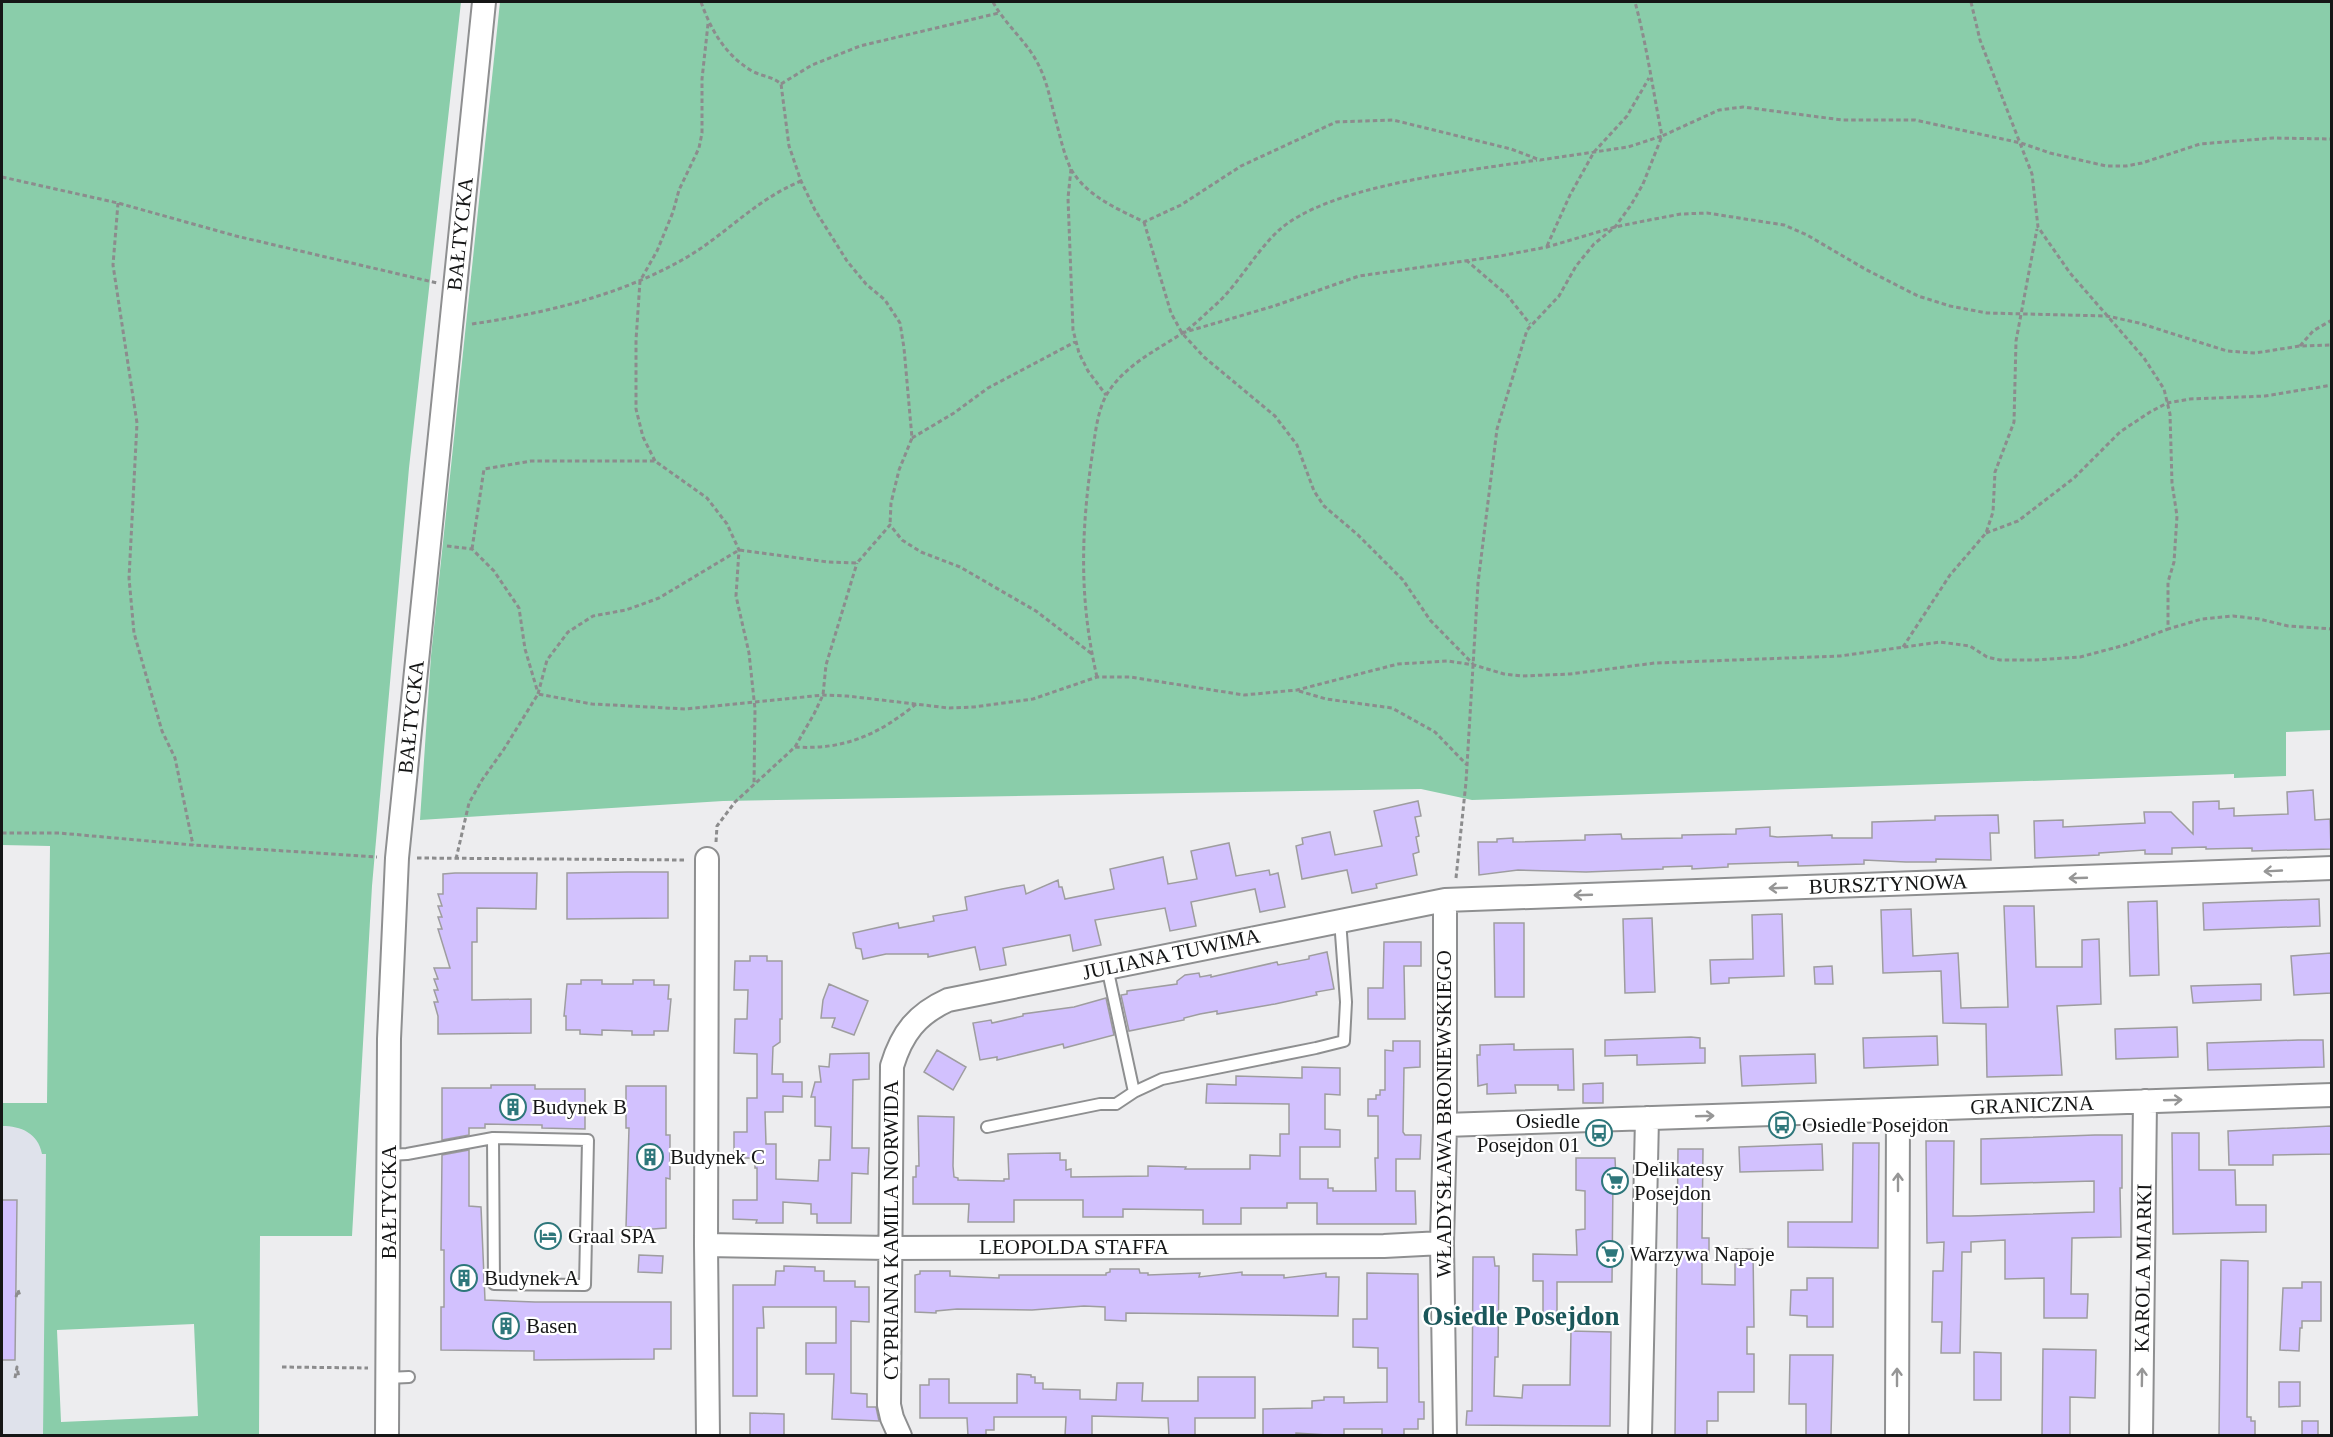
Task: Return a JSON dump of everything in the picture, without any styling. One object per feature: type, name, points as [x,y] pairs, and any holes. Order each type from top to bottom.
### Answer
[{"type":"street","name":"BAŁTYCKA","points":[[387,1436],[390,1374],[389,1039],[397,858],[484,2]]},
{"type":"street","points":[[708,1436],[706,1245],[711,851]]},
{"type":"street","name":"BURSZTYNOWA","points":[[1450,893],[2167,876],[2331,868]]},
{"type":"street","name":"JULIANA TUWIMA","points":[[906,1031],[917,1018],[932,1007],[948,1000],[1340,919],[1450,893]]},
{"type":"street","name":"WŁADYSŁAWA BRONIEWSKIEGO","points":[[1445,1436],[1442,1243],[1450,893]]},
{"type":"street","name":"CYPRIANA KAMILA NORWIDA","points":[[899,1433],[889,1405],[892,1066],[906,1031]]},
{"type":"street","name":"GRANICZNA","points":[[1445,1125],[2331,1095]]},
{"type":"street","name":"KAROLA MIARKI","points":[[2141,1436],[2145,1101]]},
{"type":"street","points":[[1897,1436],[1898,1110]]},
{"type":"street","points":[[1640,1436],[1647,1118]]},
{"type":"street","name":"LEOPOLDA STAFFA","points":[[706,1245],[891,1248],[1384,1246],[1442,1243]]},
{"type":"lane","points":[[987,1127],[1089,1106],[1116,1104],[1134,1092],[1162,1079],[1305,1051],[1344,1041],[1346,1002],[1340,919]]},
{"type":"lane","points":[[1107,968],[1134,1092]]},
{"type":"lane","points":[[389,1155],[407,1154],[493,1138],[588,1140],[585,1285],[494,1284],[493,1138]]},
{"type":"path","points":[[412,858],[456,859],[711,851],[717,826],[735,802],[795,747],[814,714],[823,695],[826,665],[857,563],[890,525],[891,503],[899,470],[912,438],[900,324],[885,300],[866,284],[847,261],[815,210],[801,181],[789,146],[781,84],[774,77],[756,73],[739,63],[720,43],[708,23],[701,2]]},
{"type":"path","points":[[993,2],[999,13],[1028,48],[1048,86],[1055,120],[1071,169],[1068,198],[1071,314],[1075,342],[1088,371],[1106,395]]},
{"type":"path","points":[[1450,893],[1467,765],[1478,584],[1497,429],[1531,325],[1559,296],[1576,266],[1594,244],[1615,227],[1642,184],[1662,136],[1647,48],[1635,2]]},
{"type":"path","points":[[1903,648],[1950,575],[1986,533],[1993,512],[1995,472],[2014,422],[2016,341],[2038,227],[2032,174],[1980,40],[1971,2]]},
{"type":"path","points":[[781,84],[812,65],[860,46],[999,13]]},
{"type":"path","points":[[708,23],[702,80],[702,133],[699,148],[679,190],[673,212],[657,250],[640,281],[636,340],[636,409],[643,437],[655,461],[707,498],[728,524],[739,550],[736,596],[749,653],[754,701],[754,783]]},
{"type":"path","points":[[1547,247],[1570,195],[1594,152],[1627,117],[1650,76]]},
{"type":"path","points":[[1097,677],[1084,611],[1082,544],[1093,451],[1099,416],[1106,395],[1134,365],[1182,333],[1221,300],[1277,232],[1294,219],[1309,212],[1378,187],[1628,147],[1662,136],[1719,111],[1743,107],[1842,120],[1915,120],[2021,143],[2106,166],[2142,163],[2200,144],[2272,138],[2331,139]]},
{"type":"path","points":[[1144,222],[1181,205],[1241,166],[1336,122],[1393,120],[1511,149],[1540,160]]},
{"type":"path","points":[[1071,169],[1091,191],[1144,222],[1171,313],[1182,333],[1204,357],[1275,416],[1297,445],[1314,490],[1324,506],[1358,535],[1403,580],[1430,620],[1474,665]]},
{"type":"path","points":[[2,177],[118,202],[236,236],[439,284]]},
{"type":"path","points":[[450,325],[528,315],[570,305],[640,281],[684,259],[777,191],[801,181]]},
{"type":"path","points":[[118,202],[113,264],[137,423],[129,578],[134,633],[162,731],[175,758],[193,845]]},
{"type":"path","points":[[1182,333],[1274,306],[1359,276],[1547,247],[1615,227],[1681,214],[1707,213],[1784,225],[1822,243],[1865,269],[1918,296],[1950,306],[1987,313],[2107,316],[2162,330],[2227,351],[2255,353],[2300,346],[2331,345]]},
{"type":"path","points":[[2038,227],[2070,273],[2144,358],[2164,389],[2170,414],[2172,483],[2177,516],[2174,562],[2168,582],[2168,629]]},
{"type":"path","points":[[1466,260],[1507,295],[1531,325]]},
{"type":"path","points":[[2300,346],[2313,331],[2331,320]]},
{"type":"path","points":[[912,438],[954,413],[988,388],[1075,342]]},
{"type":"path","points":[[1986,533],[2018,521],[2074,478],[2120,432],[2167,403],[2190,399],[2265,396],[2331,385]]},
{"type":"path","points":[[538,694],[525,649],[519,608],[494,572],[472,549],[484,469],[531,461],[655,461]]},
{"type":"path","points":[[890,525],[903,540],[921,552],[960,567],[1036,610],[1092,654]]},
{"type":"path","points":[[456,859],[470,803],[482,780],[538,694],[547,660],[568,632],[593,616],[626,610],[659,598],[739,550],[828,562],[857,563]]},
{"type":"path","points":[[538,694],[592,704],[686,709],[823,695],[949,708],[1016,701],[1056,692],[1097,677],[1130,677],[1244,695],[1297,690],[1398,664],[1448,661],[1522,676],[1570,674],[1655,663],[1829,657],[1940,642],[1970,646],[1987,657],[2000,660],[2080,657],[2125,645],[2202,619],[2233,616],[2288,626],[2331,628]]},
{"type":"path","points":[[1297,690],[1326,699],[1392,708],[1435,732],[1467,765]]},
{"type":"path","points":[[795,747],[824,747],[873,734],[894,722],[916,704]]},
{"type":"path","points":[[2,832],[59,833],[193,845],[384,857]]},
{"type":"path","points":[[282,1367],[390,1374]]},
{"type":"shaded area","points":[[2,1103],[47,1104],[43,1435],[2,1436]]},
{"type":"green space","points":[[2,2],[461,2],[409,468],[372,886],[352,1236],[260,1236],[259,1435],[43,1435],[46,1154],[42,1154],[37,1141],[28,1132],[16,1127],[2,1126],[2,1103],[47,1103],[50,846],[2,845]],"holes":[[[194,1324],[198,1416],[61,1422],[57,1330]]]},
{"type":"green space","points":[[500,2],[2331,2],[2331,730],[2286,732],[2286,776],[2234,778],[2234,774],[1472,800],[1421,789],[723,801],[420,820],[431,656]]},
{"type":"building","points":[[2313,790],[2315,820],[2330,819],[2331,849],[2252,851],[2252,848],[2172,848],[2172,854],[2145,854],[2145,850],[2035,858],[2034,821],[2063,820],[2063,827],[2145,823],[2144,812],[2171,812],[2193,834],[2193,802],[2219,801],[2219,809],[2234,808],[2234,816],[2288,814],[2287,792]]},
{"type":"building","points":[[1418,801],[1421,816],[1415,817],[1419,836],[1416,837],[1419,852],[1413,854],[1417,875],[1376,884],[1377,888],[1352,893],[1347,870],[1302,879],[1296,846],[1303,844],[1302,838],[1330,832],[1335,855],[1382,846],[1374,811]]},
{"type":"building","points":[[1998,815],[1999,833],[1990,833],[1991,860],[1936,859],[1936,862],[1906,862],[1864,860],[1864,864],[1798,866],[1798,862],[1728,864],[1728,867],[1692,869],[1692,866],[1663,867],[1663,869],[1586,872],[1518,870],[1479,875],[1478,842],[1497,842],[1497,839],[1513,838],[1513,842],[1585,840],[1585,835],[1621,834],[1622,839],[1682,838],[1682,835],[1736,834],[1736,829],[1770,827],[1770,836],[1777,837],[1832,835],[1832,838],[1872,838],[1872,822],[1935,820],[1935,816]]},
{"type":"building","points":[[1229,843],[1236,876],[1269,870],[1270,875],[1278,873],[1285,907],[1260,912],[1255,889],[1191,902],[1196,926],[1170,931],[1165,908],[1095,920],[1101,945],[1073,951],[1070,935],[1003,948],[1006,965],[980,970],[975,947],[928,957],[928,954],[886,954],[863,959],[861,949],[856,948],[853,933],[898,923],[899,928],[934,921],[933,916],[967,910],[965,897],[1002,889],[1024,885],[1026,894],[1058,880],[1065,899],[1114,889],[1110,869],[1163,857],[1168,884],[1197,879],[1191,851]]},
{"type":"building","points":[[668,872],[668,918],[567,919],[567,873]]},
{"type":"building","points":[[537,873],[536,909],[477,908],[477,942],[472,942],[472,1000],[531,999],[531,1033],[438,1034],[438,1016],[434,1002],[438,1002],[434,990],[438,990],[434,979],[438,979],[434,968],[450,968],[438,929],[442,929],[438,917],[442,917],[438,906],[442,906],[438,894],[443,894],[443,874]]},
{"type":"building","points":[[2319,899],[2320,926],[2204,930],[2203,903]]},
{"type":"building","points":[[2157,901],[2159,975],[2130,976],[2128,902]]},
{"type":"building","points":[[2004,906],[2034,906],[2036,967],[2082,967],[2082,940],[2099,939],[2101,1004],[2057,1006],[2062,1075],[1987,1077],[1986,1024],[1943,1023],[1941,971],[1883,973],[1881,910],[1911,909],[1913,956],[1958,953],[1961,1008],[2008,1007]]},
{"type":"building","points":[[1782,914],[1784,976],[1729,978],[1729,983],[1711,984],[1710,960],[1753,959],[1752,915]]},
{"type":"building","points":[[1652,918],[1655,992],[1625,993],[1623,919]]},
{"type":"building","points":[[1494,923],[1524,923],[1524,997],[1495,997]]},
{"type":"building","points":[[1384,942],[1421,942],[1421,966],[1404,966],[1405,1019],[1368,1019],[1368,988],[1383,988]]},
{"type":"building","points":[[1327,952],[1334,989],[1275,1004],[1217,1014],[1217,1011],[1200,1014],[1184,1018],[1184,1020],[1129,1031],[1121,995],[1127,994],[1127,991],[1177,984],[1177,981],[1185,975],[1199,973],[1200,977],[1211,975],[1211,977],[1277,962],[1278,965],[1309,959],[1309,956]]},
{"type":"building","points":[[2331,953],[2331,993],[2294,995],[2291,956]]},
{"type":"building","points":[[750,956],[767,956],[767,961],[782,961],[780,1042],[773,1047],[772,1074],[783,1074],[783,1082],[802,1082],[802,1097],[783,1096],[783,1112],[765,1112],[766,1144],[776,1144],[776,1179],[818,1181],[819,1160],[830,1160],[831,1127],[815,1126],[815,1097],[811,1097],[815,1082],[821,1082],[819,1066],[829,1067],[830,1054],[869,1053],[869,1079],[853,1080],[852,1148],[869,1148],[868,1174],[852,1173],[851,1223],[817,1223],[817,1214],[811,1214],[811,1204],[783,1202],[783,1223],[756,1223],[757,1220],[733,1219],[733,1200],[757,1200],[755,1158],[734,1158],[734,1132],[747,1132],[747,1098],[757,1098],[757,1054],[734,1053],[735,1019],[747,1019],[748,990],[734,990],[735,961],[750,961]]},
{"type":"building","points":[[1832,966],[1833,984],[1815,984],[1814,967]]},
{"type":"building","points":[[581,980],[602,980],[602,984],[633,984],[633,980],[654,980],[654,985],[669,985],[668,999],[671,999],[668,1031],[654,1031],[654,1035],[632,1035],[632,1031],[602,1030],[602,1035],[580,1034],[580,1030],[566,1030],[566,1016],[564,1016],[567,984],[581,984]]},
{"type":"building","points":[[829,984],[868,1001],[854,1035],[832,1027],[835,1018],[821,1018],[823,1000]]},
{"type":"building","points":[[2261,984],[2261,1000],[2193,1003],[2191,986]]},
{"type":"building","points":[[1106,998],[1114,1035],[1064,1048],[1063,1044],[997,1060],[997,1057],[980,1060],[973,1023],[991,1020],[992,1023],[1023,1016],[1023,1014],[1074,1007]]},
{"type":"building","points":[[2177,1027],[2178,1057],[2116,1059],[2115,1029]]},
{"type":"building","points":[[1937,1036],[1938,1065],[1864,1068],[1863,1038]]},
{"type":"building","points":[[1700,1038],[1700,1048],[1705,1048],[1705,1063],[1637,1065],[1637,1055],[1605,1056],[1605,1040]]},
{"type":"building","points":[[2323,1040],[2324,1067],[2208,1070],[2207,1043]]},
{"type":"building","points":[[1393,1041],[1420,1041],[1420,1067],[1404,1068],[1403,1132],[1405,1135],[1421,1135],[1420,1159],[1396,1159],[1396,1191],[1415,1191],[1416,1224],[1317,1224],[1317,1203],[1287,1203],[1287,1208],[1241,1208],[1241,1224],[1203,1224],[1203,1210],[1123,1209],[1123,1217],[1083,1217],[1083,1200],[1014,1200],[1014,1222],[968,1222],[969,1204],[913,1204],[913,1177],[916,1177],[916,1166],[919,1166],[918,1116],[954,1117],[953,1166],[954,1177],[958,1180],[1004,1181],[1004,1179],[1009,1179],[1008,1154],[1060,1153],[1060,1160],[1066,1160],[1066,1170],[1071,1169],[1071,1177],[1148,1176],[1148,1166],[1186,1167],[1185,1169],[1250,1169],[1250,1155],[1280,1156],[1280,1134],[1289,1134],[1289,1104],[1206,1103],[1207,1084],[1236,1085],[1236,1076],[1302,1078],[1302,1067],[1340,1068],[1340,1095],[1325,1094],[1325,1129],[1340,1130],[1340,1147],[1300,1147],[1300,1179],[1328,1179],[1328,1188],[1333,1188],[1333,1191],[1376,1191],[1375,1158],[1378,1158],[1378,1116],[1368,1116],[1368,1099],[1376,1099],[1376,1095],[1380,1095],[1380,1090],[1385,1090],[1385,1050],[1393,1051]]},
{"type":"building","points":[[1514,1044],[1514,1050],[1573,1049],[1574,1090],[1558,1090],[1558,1085],[1515,1085],[1516,1093],[1487,1094],[1487,1084],[1478,1086],[1477,1055],[1480,1055],[1480,1045]]},
{"type":"building","points":[[937,1050],[966,1067],[953,1090],[924,1072]]},
{"type":"building","points":[[1815,1054],[1816,1083],[1742,1086],[1740,1056]]},
{"type":"building","points":[[1603,1083],[1603,1103],[1583,1103],[1583,1084]]},
{"type":"building","name":"Budynek B","points":[[491,1085],[535,1085],[535,1089],[585,1089],[585,1129],[542,1128],[542,1125],[485,1124],[485,1128],[469,1128],[469,1135],[442,1140],[442,1088],[491,1088]]},
{"type":"building","name":"Budynek C","points":[[626,1086],[666,1086],[666,1135],[670,1135],[670,1179],[666,1178],[666,1228],[640,1230],[640,1227],[626,1227],[629,1128],[626,1128]]},
{"type":"building","points":[[2331,1126],[2331,1154],[2273,1155],[2273,1165],[2229,1165],[2228,1131]]},
{"type":"building","points":[[2172,1133],[2199,1133],[2199,1170],[2235,1170],[2236,1205],[2266,1205],[2266,1232],[2173,1234]]},
{"type":"building","points":[[2122,1135],[2121,1237],[2072,1238],[2071,1294],[2088,1294],[2087,1318],[2044,1318],[2044,1278],[2005,1279],[2005,1240],[1971,1242],[1971,1252],[1962,1252],[1960,1353],[1941,1353],[1942,1322],[1932,1322],[1933,1271],[1943,1271],[1944,1242],[1927,1243],[1926,1141],[1954,1141],[1953,1216],[2094,1212],[2094,1181],[1981,1184],[1981,1139]]},
{"type":"building","points":[[1853,1143],[1879,1143],[1878,1248],[1788,1247],[1788,1222],[1852,1222]]},
{"type":"building","points":[[1822,1144],[1823,1170],[1740,1172],[1739,1147]]},
{"type":"building","points":[[1678,1149],[1703,1149],[1702,1238],[1709,1238],[1709,1254],[1702,1253],[1702,1284],[1735,1285],[1735,1249],[1753,1249],[1754,1327],[1747,1327],[1747,1354],[1754,1354],[1754,1392],[1718,1392],[1718,1421],[1707,1421],[1707,1436],[1675,1436]]},
{"type":"building","points":[[469,1150],[469,1206],[481,1207],[485,1300],[671,1302],[671,1349],[654,1349],[654,1359],[534,1360],[534,1351],[441,1350],[441,1307],[444,1307],[444,1250],[441,1250],[442,1155]]},
{"type":"building","points":[[1576,1158],[1615,1158],[1612,1282],[1557,1282],[1557,1321],[1543,1321],[1543,1281],[1533,1281],[1533,1254],[1577,1255],[1576,1230],[1585,1229],[1585,1191],[1576,1190]]},
{"type":"building","points":[[2,1200],[17,1200],[15,1360],[2,1360]]},
{"type":"building","points":[[639,1255],[663,1256],[662,1273],[638,1272]]},
{"type":"building","points":[[1473,1257],[1494,1257],[1495,1266],[1499,1266],[1498,1357],[1495,1357],[1494,1396],[1522,1398],[1523,1385],[1570,1385],[1571,1331],[1611,1332],[1610,1426],[1466,1425],[1467,1411],[1472,1411]]},
{"type":"building","points":[[2221,1260],[2248,1261],[2247,1417],[2255,1421],[2255,1436],[2219,1436]]},
{"type":"building","points":[[784,1266],[815,1267],[815,1271],[824,1271],[824,1281],[855,1281],[855,1287],[869,1287],[869,1322],[851,1321],[851,1393],[867,1394],[867,1407],[876,1407],[879,1421],[832,1419],[834,1374],[806,1374],[806,1343],[836,1343],[836,1307],[763,1307],[764,1328],[757,1328],[757,1396],[733,1396],[733,1285],[775,1285],[776,1271],[784,1271]]},
{"type":"building","points":[[1110,1269],[1139,1269],[1140,1273],[1148,1273],[1148,1275],[1200,1273],[1199,1277],[1242,1272],[1242,1275],[1284,1275],[1284,1278],[1326,1273],[1326,1277],[1339,1277],[1338,1316],[1126,1313],[1126,1321],[1105,1320],[1105,1307],[1084,1306],[1032,1310],[957,1309],[936,1311],[936,1313],[915,1312],[915,1275],[920,1274],[920,1271],[950,1271],[950,1276],[999,1278],[999,1275],[1106,1275]]},
{"type":"building","points":[[1367,1273],[1418,1274],[1419,1402],[1424,1402],[1424,1419],[1418,1419],[1418,1429],[1404,1429],[1404,1435],[1382,1436],[1382,1429],[1344,1429],[1344,1436],[1296,1433],[1296,1436],[1263,1436],[1263,1409],[1312,1408],[1312,1401],[1324,1400],[1324,1397],[1344,1397],[1344,1403],[1387,1402],[1387,1368],[1378,1368],[1378,1348],[1353,1347],[1353,1319],[1367,1319]]},
{"type":"building","points":[[1807,1278],[1833,1278],[1833,1327],[1807,1327],[1807,1316],[1790,1315],[1791,1290],[1807,1290]]},
{"type":"building","points":[[2302,1282],[2321,1282],[2321,1321],[2302,1321],[2299,1351],[2280,1350],[2283,1288],[2302,1288]]},
{"type":"building","points":[[2043,1349],[2096,1350],[2095,1398],[2070,1397],[2070,1436],[2042,1436]]},
{"type":"building","points":[[1974,1352],[2001,1353],[2001,1400],[1974,1400]]},
{"type":"building","points":[[1790,1355],[1833,1355],[1831,1436],[1806,1436],[1806,1404],[1789,1404]]},
{"type":"building","points":[[1017,1374],[1035,1377],[1035,1383],[1043,1383],[1043,1389],[1080,1390],[1080,1399],[1116,1400],[1117,1383],[1143,1383],[1142,1401],[1198,1401],[1198,1377],[1255,1377],[1255,1418],[1195,1418],[1195,1436],[1169,1436],[1168,1418],[1092,1416],[1092,1436],[1065,1436],[1066,1417],[994,1417],[994,1430],[986,1430],[986,1436],[968,1436],[967,1418],[920,1418],[920,1385],[929,1385],[929,1379],[949,1379],[949,1403],[1017,1403]]},
{"type":"building","points":[[2279,1382],[2300,1382],[2300,1406],[2279,1407]]},
{"type":"building","points":[[750,1413],[784,1414],[784,1436],[750,1436]]},
{"type":"building","points":[[2302,1421],[2318,1421],[2318,1436],[2302,1436]]},
{"type":"place","name":"Budynek B","points":[[513,1107]]},
{"type":"place","name":"Osiedle Posejdon","points":[[1782,1125]]},
{"type":"place","name":"Osiedle Posejdon 01","points":[[1599,1133]]},
{"type":"place","name":"Budynek C","points":[[650,1157]]},
{"type":"place","name":"Delikatesy Posejdon","points":[[1615,1181]]},
{"type":"place","name":"Graal SPA","points":[[548,1236]]},
{"type":"place","name":"Warzywa Napoje","points":[[1610,1254]]},
{"type":"place","name":"Budynek A","points":[[464,1278]]},
{"type":"place","name":"Basen","points":[[506,1326]]},
{"type":"district","name":"Osiedle Posejdon","points":[[1521,1316]]}]
